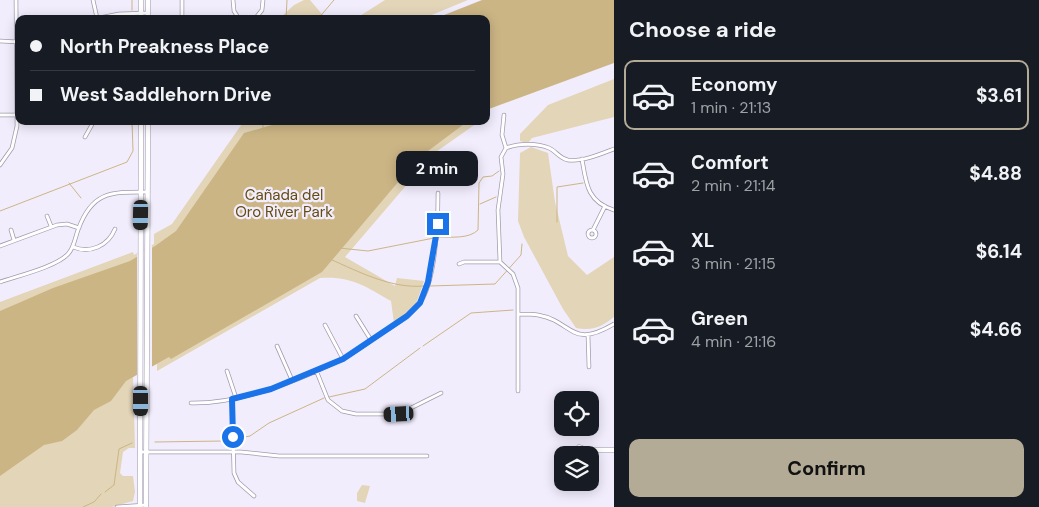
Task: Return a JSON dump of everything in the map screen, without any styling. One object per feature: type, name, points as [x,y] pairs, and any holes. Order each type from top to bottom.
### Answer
[{"type":"main road","points":[[141,0],[141,15]]},
{"type":"main road","points":[[148,0],[148,15]]},
{"type":"main road","points":[[140,506],[141,125]]},
{"type":"main road","points":[[146,506],[148,125]]},
{"type":"main road","points":[[599,450],[614,450]]},
{"type":"street","points":[[16,0],[17,15]]},
{"type":"street","points":[[93,0],[95,15]]},
{"type":"street","points":[[182,0],[182,15]]},
{"type":"street","points":[[233,0],[234,11],[236,15]]},
{"type":"street","points":[[258,15],[262,10],[263,0]]},
{"type":"street","points":[[0,41],[15,42]]},
{"type":"street","points":[[0,115],[15,115]]},
{"type":"street","points":[[500,262],[498,210],[503,174],[501,157],[506,148],[502,135],[504,115]]},
{"type":"street","points":[[0,165],[12,148],[16,136],[17,125]]},
{"type":"street","points":[[85,137],[92,125]]},
{"type":"street","points":[[506,148],[521,145],[540,145],[550,148],[565,159],[582,158],[614,149]]},
{"type":"street","points":[[582,158],[586,187],[593,197],[604,206],[614,210]]},
{"type":"street","points":[[0,282],[61,259],[73,247],[89,206],[107,194],[148,192]]},
{"type":"street","points":[[191,403],[216,404],[271,389],[343,359],[407,316],[420,303],[428,282],[435,247],[438,193]]},
{"type":"street","points":[[84,202],[89,206]]},
{"type":"street","points":[[593,230],[604,206]]},
{"type":"street","points":[[47,216],[51,226]]},
{"type":"street","points":[[0,246],[51,226],[64,224],[79,228]]},
{"type":"street","points":[[73,247],[87,250],[104,244],[109,240],[115,229]]},
{"type":"street","points":[[11,230],[14,240]]},
{"type":"street","points":[[459,264],[464,262],[500,262],[513,274],[518,288],[518,391]]},
{"type":"street","points":[[518,314],[539,315],[570,331],[588,335],[614,324]]},
{"type":"street","points":[[356,316],[372,340]]},
{"type":"street","points":[[325,325],[343,359]]},
{"type":"street","points":[[588,335],[589,367]]},
{"type":"street","points":[[277,346],[292,380]]},
{"type":"street","points":[[316,370],[328,400],[342,411],[356,414],[399,414],[441,393]]},
{"type":"street","points":[[227,371],[234,399],[233,451],[236,478],[254,496]]},
{"type":"street","points":[[140,452],[233,451],[279,456],[428,456]]},
{"type":"street","points":[[117,507],[146,506]]},
{"type":"green space","points":[[304,0],[310,0],[323,15],[283,15],[294,5]]},
{"type":"green space","points":[[385,0],[468,0],[432,15],[361,15]]},
{"type":"green space","points":[[614,79],[614,117],[532,138],[528,143],[520,141],[520,134],[548,105]]},
{"type":"green space","points":[[241,125],[474,125],[433,154],[345,257],[395,286],[397,278],[424,281],[416,304],[394,323],[391,301],[349,280],[320,278],[157,371],[157,364],[133,376],[135,448],[129,448],[123,452],[120,473],[123,476],[133,476],[135,492],[133,501],[112,507],[0,507],[0,302],[133,252],[134,255],[154,244],[154,234],[172,224]]},
{"type":"green space","points":[[531,147],[548,153],[555,202],[568,256],[587,275],[614,257],[614,317],[596,327],[587,329],[576,328],[563,309],[524,237],[518,221],[520,153]]},
{"type":"green space","points":[[362,485],[370,486],[365,503],[357,501],[357,493]]},
{"type":"shaded area","points":[[482,0],[614,0],[614,63],[490,109],[490,15],[444,15]]},
{"type":"shaded area","name":"Cañada del Oro River Park","points":[[272,125],[463,125],[428,151],[399,181],[322,272],[171,359],[169,357],[126,381],[111,401],[94,410],[77,430],[62,441],[44,445],[0,476],[0,311],[53,288],[130,261],[176,231],[244,133]]},
{"type":"pier","points":[[152,245],[152,368],[137,376],[137,254]]},
{"type":"waterway","points":[[132,0],[132,10]]},
{"type":"waterway","points":[[286,15],[287,0]]},
{"type":"waterway","points":[[321,15],[334,0]]},
{"type":"waterway","points":[[0,211],[127,162],[133,151],[132,125]]},
{"type":"waterway","points":[[263,125],[263,130]]},
{"type":"waterway","points":[[439,237],[465,236],[478,230],[479,183],[483,177],[492,176],[499,171]]},
{"type":"waterway","points":[[69,183],[81,198]]},
{"type":"waterway","points":[[557,222],[557,187],[583,183]]},
{"type":"waterway","points":[[480,204],[496,197]]},
{"type":"waterway","points":[[339,248],[368,251],[434,238]]},
{"type":"waterway","points":[[430,286],[495,284],[521,255],[522,244]]},
{"type":"waterway","points":[[330,259],[388,282],[400,285],[424,286]]},
{"type":"waterway","points":[[423,346],[471,313],[513,310]]},
{"type":"waterway","points":[[329,397],[365,389],[420,348]]},
{"type":"waterway","points":[[155,442],[223,441],[250,436],[269,423],[324,398]]},
{"type":"waterway","points":[[105,492],[114,485],[119,449],[132,443]]},
{"type":"waterway","points":[[83,507],[94,502],[101,494]]},
{"type":"route","points":[[233,437],[232,399],[271,389],[343,359],[407,316],[420,303],[428,282],[438,224]]}]
